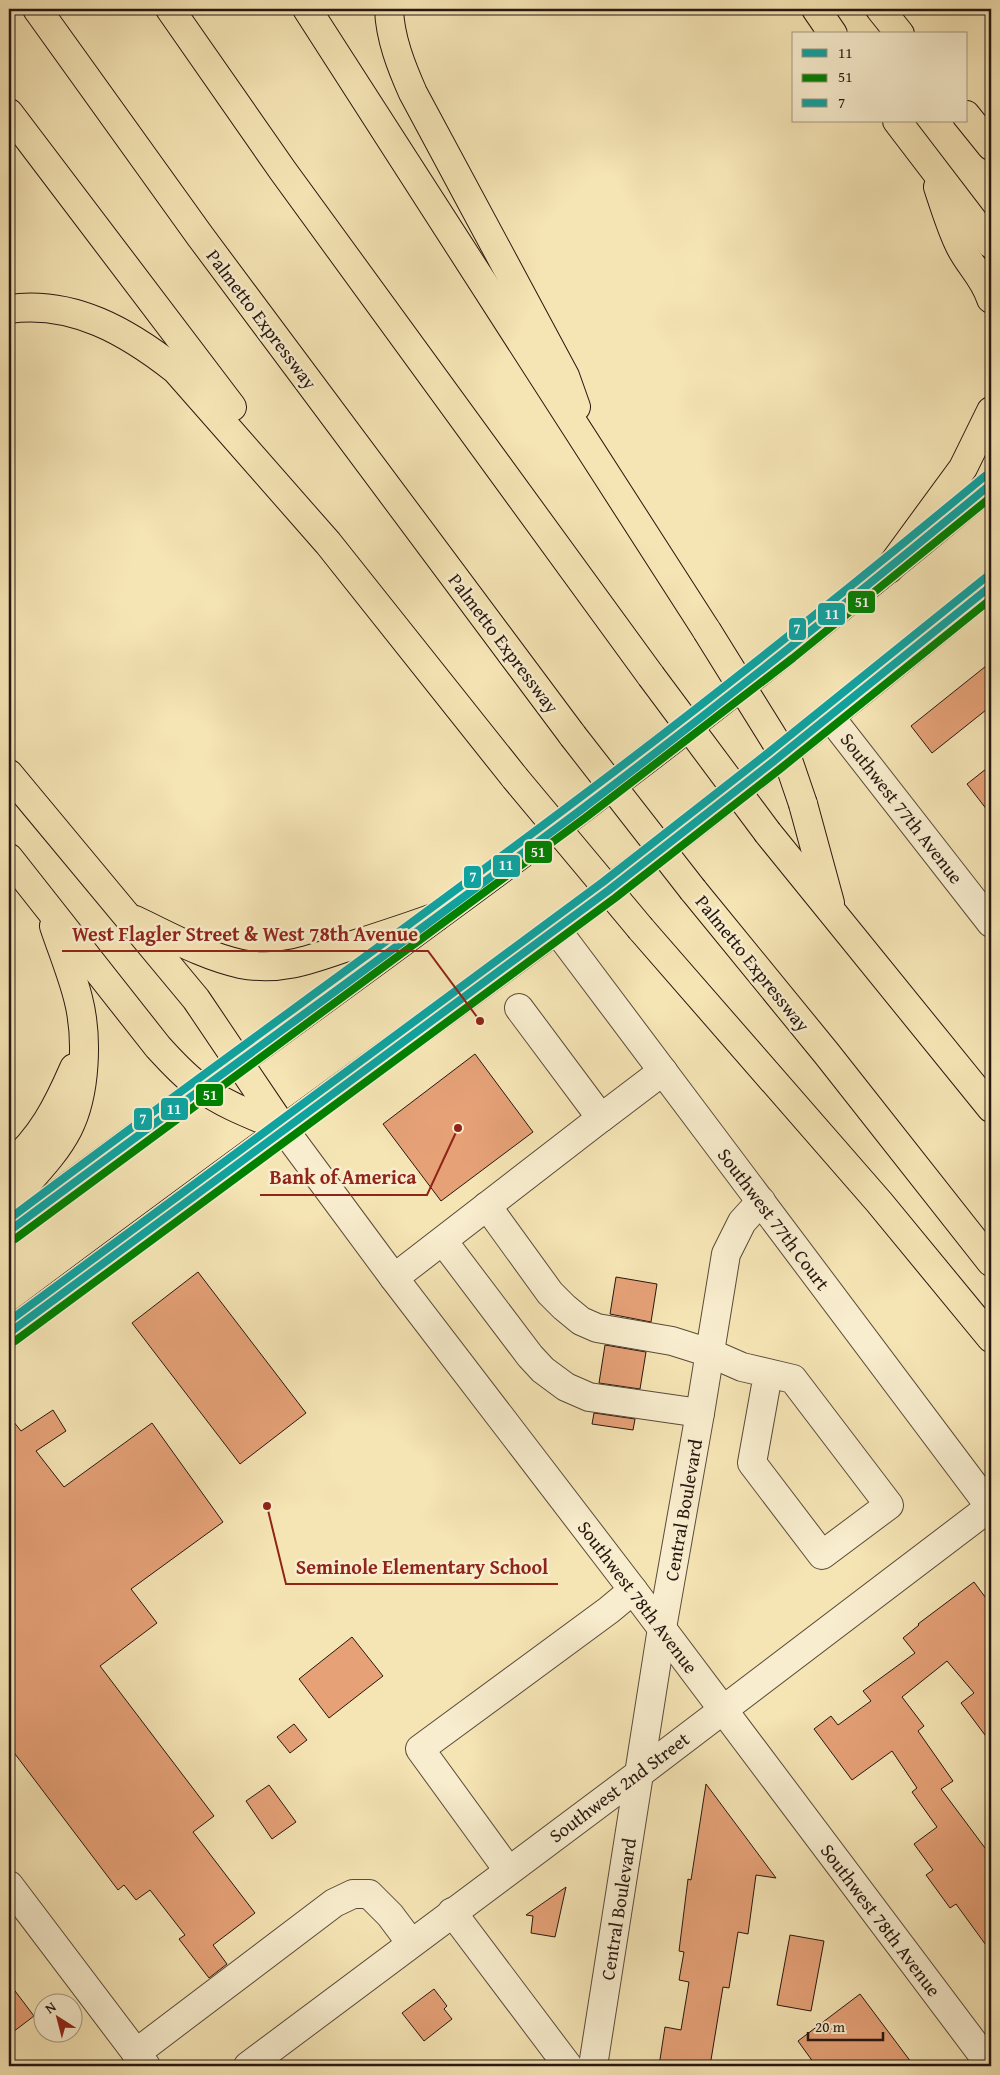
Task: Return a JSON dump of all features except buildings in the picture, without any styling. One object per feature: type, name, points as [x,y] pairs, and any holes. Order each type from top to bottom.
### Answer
[{"type":"main road","name":"Palmetto Expressway","points":[[37,9],[200,236],[573,736],[693,890],[827,1054],[991,1262]]},
{"type":"main road","points":[[170,9],[283,171],[651,676],[768,833],[991,1108]]},
{"type":"main road","points":[[307,9],[790,763],[833,914]]},
{"type":"main road","points":[[389,9],[394,44],[413,93],[565,376],[595,458]]},
{"type":"main road","points":[[816,9],[832,32]]},
{"type":"main road","points":[[880,9],[898,32]]},
{"type":"main road","points":[[9,113],[178,334],[260,445],[328,543]]},
{"type":"main road","points":[[968,117],[991,146]]},
{"type":"main road","points":[[898,122],[991,244]]},
{"type":"main road","points":[[930,164],[958,244],[973,265],[988,290],[991,299]]},
{"type":"main road","points":[[9,310],[54,309],[91,317],[146,347],[176,370],[202,397],[328,543],[515,778],[641,929],[861,1180],[991,1338]]},
{"type":"main road","points":[[889,569],[963,468],[991,411]]},
{"type":"main road","points":[[9,1231],[238,1060],[436,917],[765,669],[991,484]]},
{"type":"main road","points":[[9,1333],[283,1128],[556,929],[831,718],[991,586]]},
{"type":"main road","points":[[9,774],[196,999],[283,1128]]},
{"type":"main road","points":[[9,858],[158,1047],[200,1088],[240,1110],[283,1128]]},
{"type":"main road","points":[[9,1204],[46,1163],[68,1129],[77,1108],[83,1083],[83,1026],[79,1000],[48,908]]},
{"type":"main road","points":[[129,917],[214,956],[242,964],[267,967],[292,965],[321,958],[436,917]]},
{"type":"main road","points":[[9,1165],[33,1142],[45,1126],[68,1082],[83,1046]]},
{"type":"street","name":"Southwest 77th Avenue","points":[[831,718],[991,922]]},
{"type":"street","name":"Southwest 77th Court","points":[[556,929],[991,1508]]},
{"type":"street","points":[[519,1008],[601,1118]]},
{"type":"street","points":[[394,1278],[663,1071]]},
{"type":"street","name":"Southwest 78th Avenue","points":[[283,1128],[394,1278],[662,1628],[991,2066]]},
{"type":"street","name":"Central Boulevard","points":[[593,2066],[662,1628],[726,1254],[742,1222],[761,1201]]},
{"type":"street","points":[[487,1206],[550,1293],[581,1321],[598,1328],[672,1341],[710,1353],[742,1368],[794,1379],[889,1505],[822,1555],[752,1463],[768,1374]]},
{"type":"street","points":[[443,1241],[530,1356],[543,1370],[566,1387],[590,1397],[700,1413]]},
{"type":"street","name":"Southwest 2nd Street","points":[[248,2066],[991,1508]]},
{"type":"street","points":[[508,1870],[420,1749],[609,1610],[633,1590]]},
{"type":"street","points":[[9,1885],[141,2060],[334,1903],[353,1894],[369,1894],[390,1915],[411,1943]]},
{"type":"street","points":[[452,1912],[568,2066]]},
{"type":"transit line","name":"7","points":[[9,1219],[504,855],[678,723],[985,476]]},
{"type":"transit line","name":"11","points":[[9,1231],[578,812],[683,732],[991,484]]},
{"type":"transit line","name":"51","points":[[15,1239],[585,818],[793,658],[991,497]]},
{"type":"transit line","name":"7","points":[[9,1321],[603,882],[768,753],[985,578]]},
{"type":"transit line","name":"11","points":[[9,1333],[609,890],[774,761],[991,586]]},
{"type":"transit line","name":"51","points":[[15,1341],[615,898],[780,769],[991,599]]},
{"type":"place","name":"West Flagler Street & West 78th Avenue","points":[[480,1021]]},
{"type":"place","name":"Bank of America","points":[[458,1128]]},
{"type":"place","name":"Seminole Elementary School","points":[[267,1506]]}]
